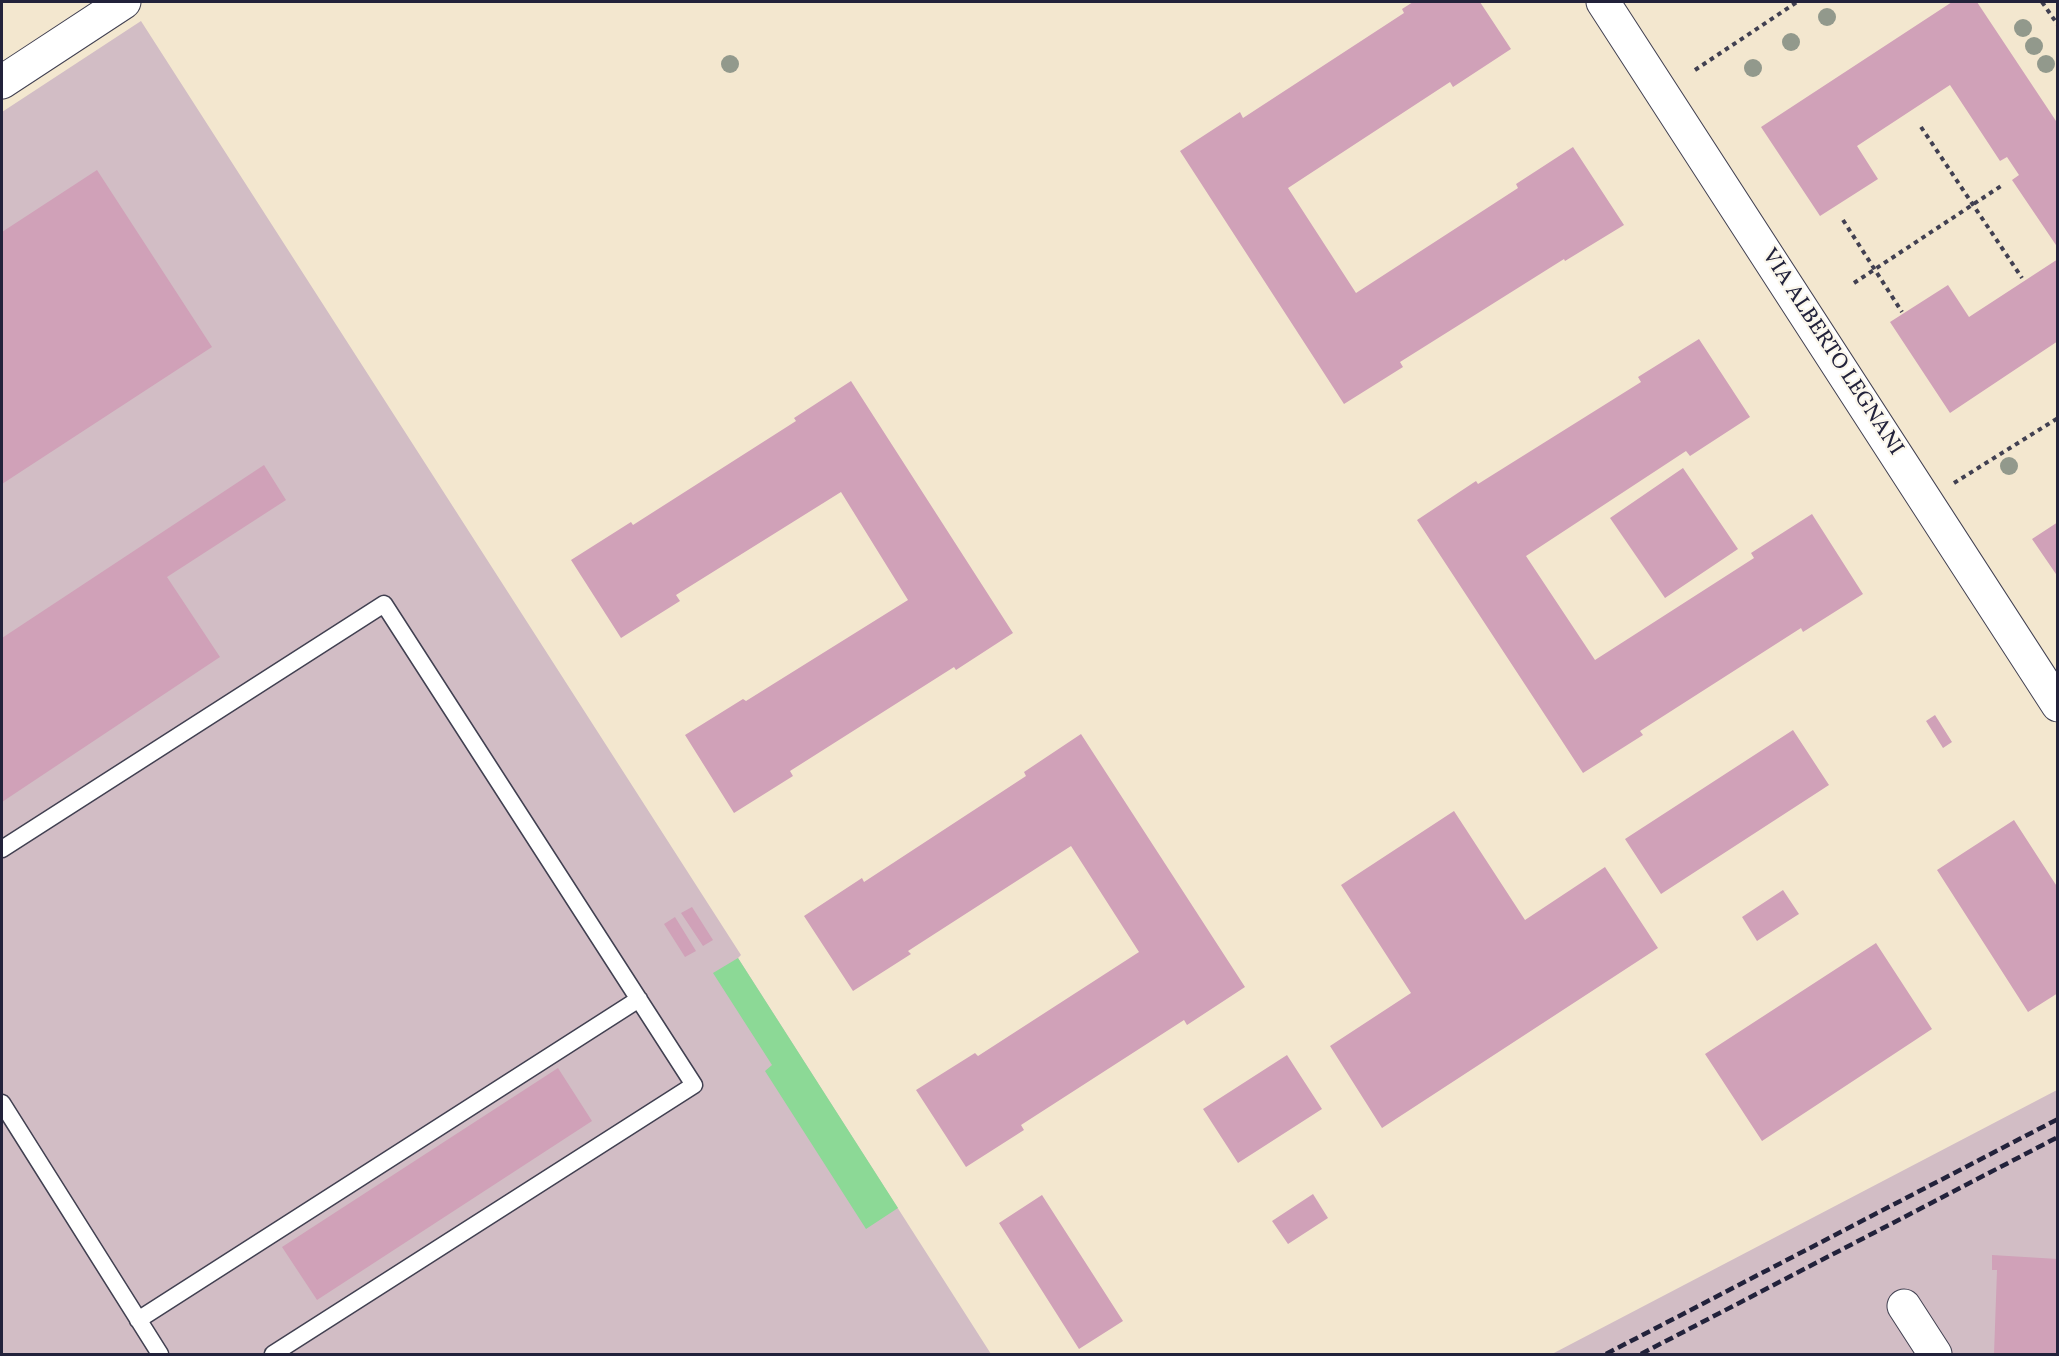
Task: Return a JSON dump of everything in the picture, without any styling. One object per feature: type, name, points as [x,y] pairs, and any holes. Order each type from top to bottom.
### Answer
[{"type":"street","points":[[2,82],[124,2]]},
{"type":"street","name":"VIA ALBERTO LEGNANI","points":[[1603,2],[2058,705]]},
{"type":"street","points":[[1904,1306],[1935,1354]]},
{"type":"lane","points":[[2,849],[384,604],[694,1085],[273,1354]]},
{"type":"lane","points":[[138,1320],[639,999]]},
{"type":"lane","points":[[2,1103],[160,1354]]},
{"type":"path","points":[[1695,70],[1797,2]]},
{"type":"path","points":[[2042,2],[2058,26]]},
{"type":"path","points":[[1921,127],[2022,278]]},
{"type":"path","points":[[1854,283],[2004,184]]},
{"type":"path","points":[[1843,220],[1902,312]]},
{"type":"path","points":[[1953,484],[2058,418]]},
{"type":"shaded area","points":[[141,21],[741,955],[738,958],[991,1354],[2,1354],[2,112]]},
{"type":"shaded area","points":[[2057,1090],[2057,1354],[1552,1354]]},
{"type":"green space","points":[[738,958],[898,1208],[866,1229],[765,1071],[772,1065],[713,973]]},
{"type":"building","points":[[1413,2],[1480,2],[1511,49],[1453,87],[1450,82],[1288,188],[1356,293],[1518,188],[1516,184],[1573,147],[1624,225],[1565,261],[1564,259],[1400,362],[1403,367],[1344,404],[1180,151],[1240,112],[1243,118],[1404,13],[1402,9]]},
{"type":"building","points":[[1952,2],[1977,2],[2058,124],[2058,248],[2012,180],[2019,175],[2007,157],[2000,161],[1950,85],[1857,146],[1878,179],[1820,216],[1761,127]]},
{"type":"building","points":[[97,170],[212,347],[2,484],[2,232]]},
{"type":"building","points":[[2058,259],[2058,341],[1950,413],[1890,322],[1948,285],[1969,317]]},
{"type":"building","points":[[1699,339],[1750,417],[1690,456],[1686,451],[1526,556],[1595,660],[1754,558],[1751,553],[1812,514],[1863,594],[1803,632],[1801,628],[1640,731],[1643,735],[1583,773],[1417,520],[1476,481],[1478,484],[1641,382],[1638,377]]},
{"type":"building","points":[[851,381],[1013,633],[956,670],[954,667],[790,771],[793,776],[734,813],[685,735],[743,699],[746,701],[908,600],[841,492],[676,595],[680,601],[621,638],[571,560],[631,522],[633,525],[796,421],[794,418]]},
{"type":"building","points":[[264,465],[286,500],[167,577],[220,657],[2,802],[2,638]]},
{"type":"building","points":[[1683,468],[1738,549],[1665,598],[1610,518]]},
{"type":"building","points":[[2058,522],[2058,577],[2032,539]]},
{"type":"building","points":[[1935,715],[1952,742],[1943,748],[1926,721]]},
{"type":"building","points":[[1793,730],[1829,785],[1661,894],[1625,839]]},
{"type":"building","points":[[1081,734],[1245,987],[1187,1025],[1184,1020],[1021,1125],[1024,1130],[966,1167],[916,1090],[975,1053],[978,1056],[1139,952],[1071,846],[908,951],[911,954],[853,991],[804,916],[862,878],[864,882],[1026,776],[1024,772]]},
{"type":"building","points":[[1454,811],[1525,920],[1605,867],[1658,948],[1382,1128],[1330,1046],[1411,993],[1341,885]]},
{"type":"building","points":[[2014,820],[2058,888],[2058,993],[2028,1012],[1937,870]]},
{"type":"building","points":[[1783,890],[1799,914],[1757,941],[1742,917]]},
{"type":"building","points":[[692,907],[713,940],[703,946],[681,913]]},
{"type":"building","points":[[675,917],[696,951],[685,957],[664,924]]},
{"type":"building","points":[[1876,943],[1932,1029],[1762,1141],[1705,1054]]},
{"type":"building","points":[[1287,1055],[1322,1109],[1238,1163],[1203,1109]]},
{"type":"building","points":[[558,1068],[592,1121],[317,1300],[282,1247]]},
{"type":"building","points":[[1313,1194],[1328,1218],[1288,1244],[1272,1221]]},
{"type":"building","points":[[1042,1195],[1123,1321],[1079,1349],[999,1223]]},
{"type":"building","points":[[1992,1255],[2058,1259],[2058,1354],[1994,1354],[1997,1270],[1992,1270]]},
{"type":"railway","points":[[1606,1354],[2058,1119]]},
{"type":"railway","points":[[1641,1354],[2058,1137]]}]
